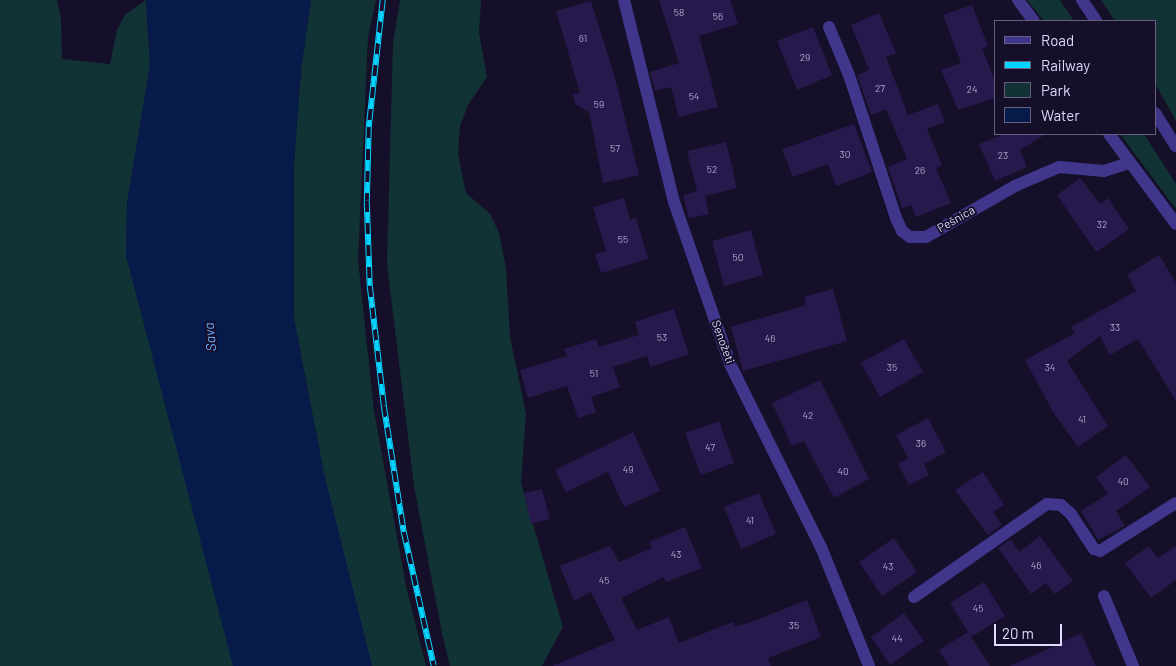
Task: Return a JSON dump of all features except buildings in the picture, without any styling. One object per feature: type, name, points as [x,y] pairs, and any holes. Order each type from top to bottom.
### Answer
[{"type":"street","name":"Senožeti","points":[[624,0],[674,202],[730,364],[822,547],[870,666]]},
{"type":"street","points":[[1018,0],[1033,20]]},
{"type":"street","points":[[1082,0],[1095,20]]},
{"type":"street","name":"Pešnica","points":[[829,27],[850,76],[896,218],[902,231],[910,237],[926,237],[1015,186],[1059,167],[1104,171],[1129,163]]},
{"type":"street","points":[[1156,114],[1176,146]]},
{"type":"street","points":[[1109,135],[1176,224]]},
{"type":"street","points":[[914,597],[1048,504],[1061,505],[1071,514],[1094,550],[1100,551],[1176,503]]},
{"type":"street","points":[[1104,596],[1133,666]]},
{"type":"green space","points":[[0,0],[57,0],[61,18],[62,59],[110,64],[117,30],[125,15],[146,0],[150,65],[127,203],[126,255],[234,666],[0,666]]},
{"type":"green space","points":[[311,0],[376,0],[368,38],[358,260],[374,411],[406,586],[426,666],[372,666],[324,474],[294,319],[294,163],[301,69]]},
{"type":"green space","points":[[400,0],[481,0],[479,33],[487,77],[468,105],[460,126],[458,154],[466,193],[490,214],[499,233],[506,268],[510,337],[526,414],[521,483],[563,627],[542,666],[450,666],[442,633],[414,486],[387,264],[393,43]]},
{"type":"green space","points":[[1027,0],[1060,0],[1073,20],[1043,20]]},
{"type":"green space","points":[[1101,0],[1176,0],[1176,121],[1156,85],[1156,20],[1114,20]]},
{"type":"green space","points":[[1121,135],[1145,135],[1176,184],[1176,209]]},
{"type":"water","name":"Sava","points":[[146,0],[311,0],[301,69],[294,163],[294,319],[324,474],[372,666],[233,666],[126,255],[127,203],[150,65]]},
{"type":"railway","points":[[383,0],[369,127],[367,201],[370,286],[384,406],[404,532],[434,666]]}]
